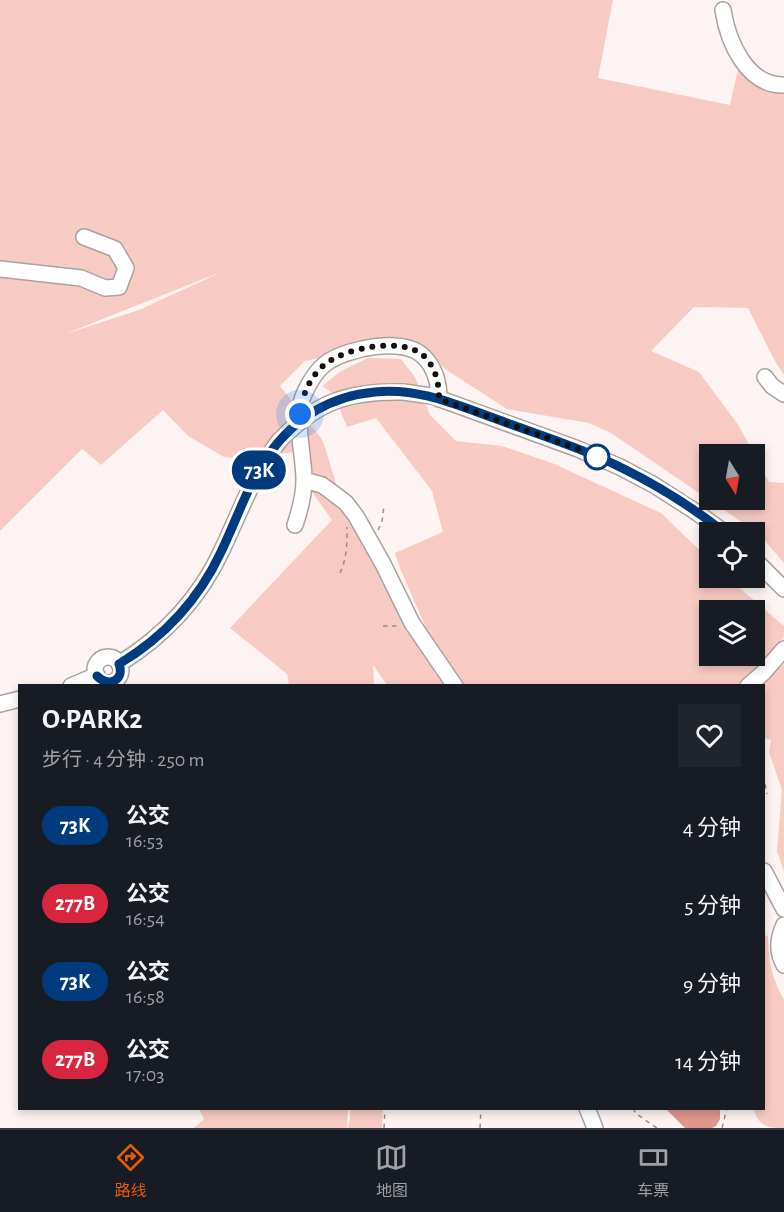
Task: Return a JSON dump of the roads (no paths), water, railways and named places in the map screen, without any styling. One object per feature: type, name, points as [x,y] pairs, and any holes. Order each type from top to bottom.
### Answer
[{"type":"street","points":[[723,10],[728,33],[754,76],[771,85],[784,86]]},
{"type":"street","points":[[0,269],[81,278],[105,288],[118,287],[126,268],[115,249],[84,237]]},
{"type":"street","points":[[295,525],[303,497],[304,480],[301,401],[314,376],[325,364],[344,354],[363,348],[397,346],[415,350],[432,367],[437,380],[439,399]]},
{"type":"street","points":[[765,377],[772,386],[784,394]]},
{"type":"street","points":[[76,684],[97,675],[96,665],[101,659],[112,658],[119,664],[142,650],[164,631],[196,595],[222,551],[259,469],[279,441],[309,414],[323,405],[353,395],[377,391],[432,396],[578,449],[620,467],[710,522]]},
{"type":"street","points":[[304,480],[322,485],[345,503],[356,516],[412,623],[453,684]]},
{"type":"street","points":[[765,570],[784,589]]},
{"type":"street","points":[[750,684],[784,649]]},
{"type":"street","points":[[765,873],[784,909]]},
{"type":"street","points":[[784,925],[779,936],[778,947],[784,965]]},
{"type":"street","points":[[588,1110],[595,1128]]}]
